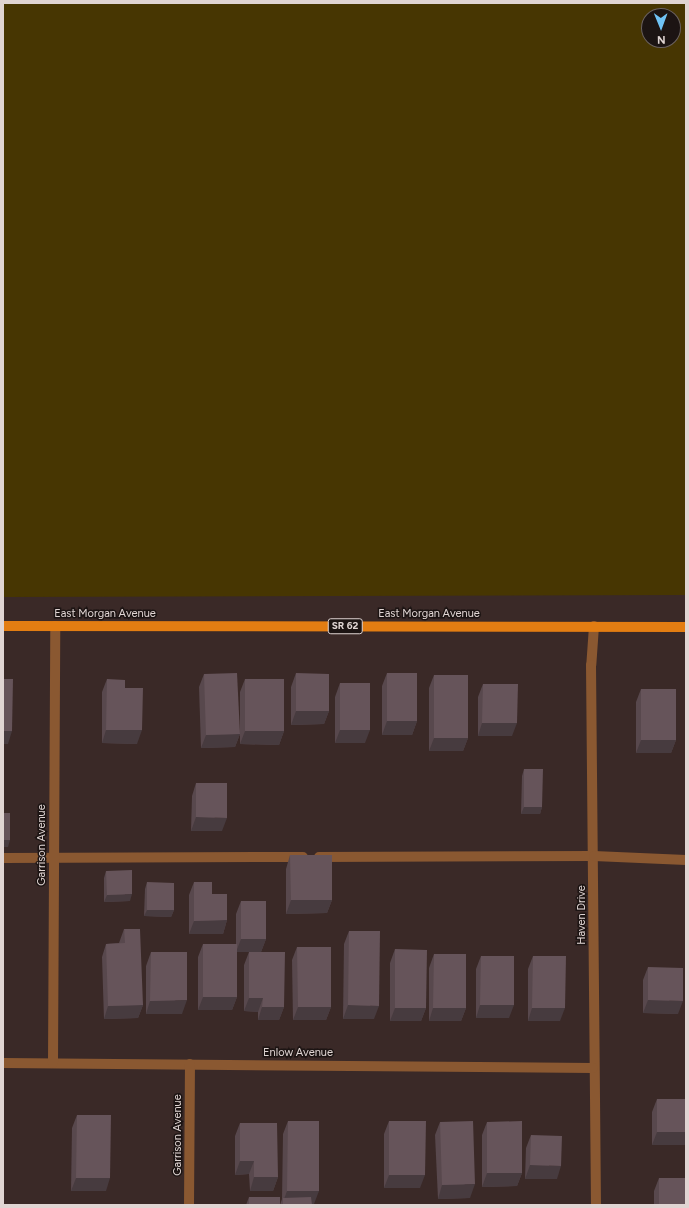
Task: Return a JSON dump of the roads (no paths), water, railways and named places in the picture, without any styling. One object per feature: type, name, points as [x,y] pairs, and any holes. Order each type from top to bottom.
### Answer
[{"type":"main road","name":"East Morgan Avenue","points":[[3,626],[686,627]]},
{"type":"street","name":"Garrison Avenue","points":[[53,1063],[55,626]]},
{"type":"street","name":"Haven Drive","points":[[594,626],[591,665],[594,856],[593,1068],[596,1205]]},
{"type":"street","points":[[3,858],[594,856],[686,860]]},
{"type":"street","name":"Enlow Avenue","points":[[3,1063],[593,1068]]},
{"type":"street","name":"Garrison Avenue","points":[[189,1205],[190,1064]]}]
